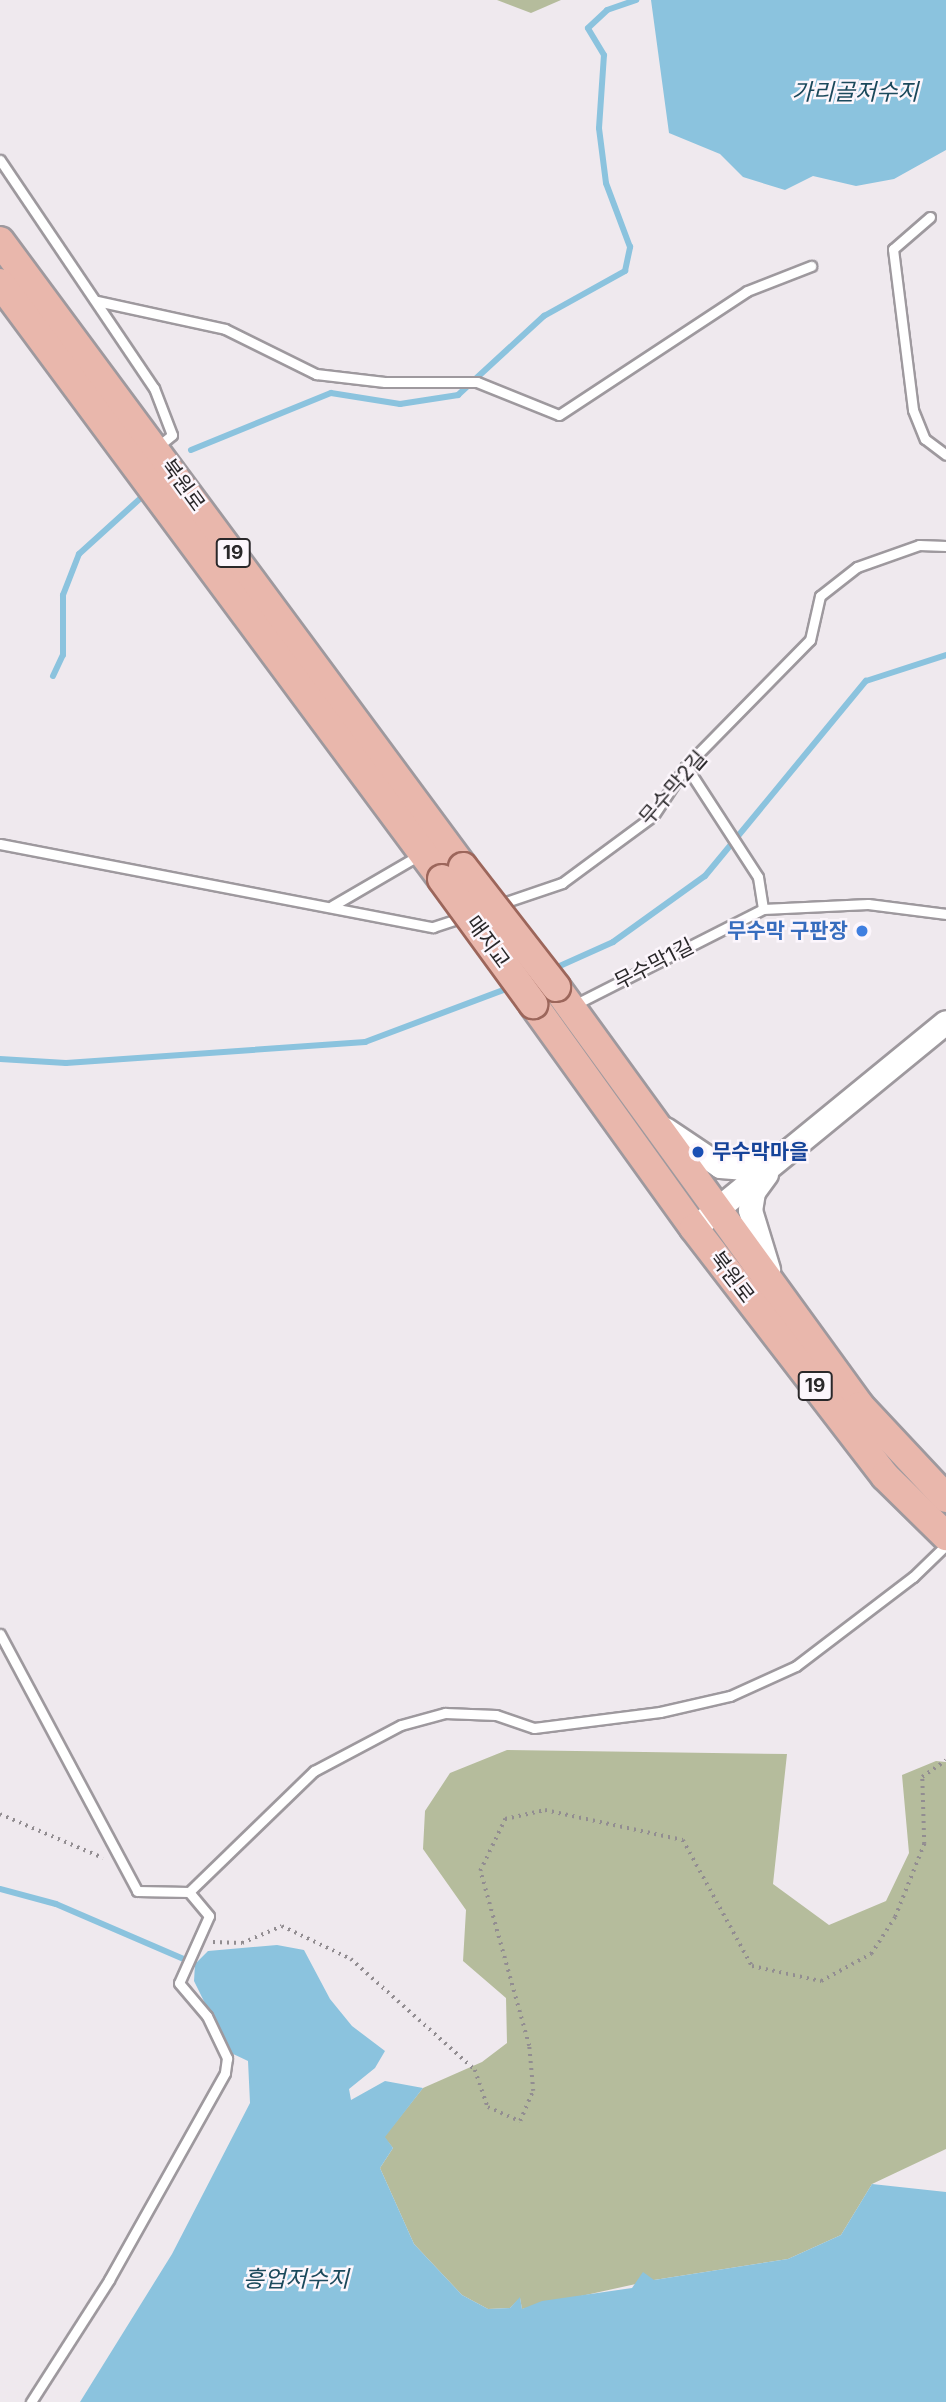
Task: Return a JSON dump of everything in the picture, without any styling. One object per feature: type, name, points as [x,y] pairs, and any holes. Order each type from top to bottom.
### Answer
[{"type":"main road","name":"북원로","points":[[0,241],[156,448],[452,873]]},
{"type":"main road","name":"북원로","points":[[0,283],[433,846]]},
{"type":"main road","name":"매지교","points":[[452,873],[562,997]]},
{"type":"main road","name":"매지교","points":[[452,873],[533,1004]]},
{"type":"main road","name":"북원로","points":[[562,997],[648,1118],[705,1219],[776,1290],[860,1406],[946,1498]]},
{"type":"main road","name":"북원로","points":[[533,1004],[705,1219],[885,1476],[946,1536]]},
{"type":"street","points":[[705,1219],[946,1022]]},
{"type":"street","points":[[648,1118],[720,1166],[742,1168],[775,1160]]},
{"type":"street","points":[[775,1160],[753,1192],[750,1210],[776,1290]]},
{"type":"lane","points":[[0,160],[154,388],[172,435],[156,448]]},
{"type":"lane","points":[[930,217],[893,249],[913,410],[925,439],[946,455]]},
{"type":"lane","points":[[97,301],[225,329],[316,374],[385,382],[477,382],[559,415],[747,291],[811,266]]},
{"type":"lane","name":"무수막2길","points":[[332,906],[433,927],[562,883],[653,816],[686,766],[810,640],[820,596],[857,567],[919,545],[946,546]]},
{"type":"lane","points":[[686,766],[758,877],[763,909]]},
{"type":"lane","points":[[0,844],[201,886],[332,906],[433,846]]},
{"type":"lane","name":"무수막1길","points":[[562,997],[763,909],[867,904],[946,914]]},
{"type":"lane","points":[[0,1634],[137,1891],[189,1892],[314,1771],[401,1725],[445,1713],[496,1715],[534,1728],[660,1712],[730,1696],[796,1666],[913,1577],[946,1545]]},
{"type":"lane","points":[[31,2402],[109,2280],[225,2073],[227,2058],[207,2016],[179,1983],[209,1916],[189,1892]]},
{"type":"path","points":[[197,1941],[242,1943],[282,1926],[351,1959],[475,2070],[488,2107],[520,2121],[533,2091],[529,2046],[480,1871],[505,1819],[545,1810],[683,1840],[752,1966],[821,1981],[871,1954],[895,1917],[924,1844],[922,1777],[946,1760]]},
{"type":"path","points":[[0,1814],[121,1865]]},
{"type":"green space","points":[[497,0],[561,0],[531,13]]},
{"type":"green space","points":[[507,1750],[787,1754],[773,1884],[829,1925],[886,1901],[909,1853],[902,1775],[936,1761],[946,1762],[946,2149],[872,2184],[841,2235],[788,2259],[654,2280],[522,2309],[520,2298],[510,2308],[488,2309],[462,2295],[414,2244],[380,2168],[393,2148],[384,2137],[423,2088],[482,2062],[507,2043],[506,1998],[463,1961],[466,1910],[423,1849],[425,1811],[450,1773]]},
{"type":"water","name":"가리골저수지","points":[[651,0],[946,0],[946,150],[894,179],[856,186],[813,176],[785,190],[743,177],[720,154],[669,133]]},
{"type":"water","name":"흥업저수지","points":[[277,1945],[304,1950],[330,1999],[352,2026],[385,2051],[375,2068],[349,2089],[351,2100],[385,2081],[423,2088],[385,2137],[393,2148],[380,2168],[414,2244],[462,2295],[488,2309],[510,2308],[520,2297],[522,2309],[542,2301],[632,2288],[643,2272],[654,2280],[788,2259],[841,2235],[872,2184],[946,2192],[946,2402],[80,2402],[172,2254],[250,2103],[248,2061],[229,2052],[194,1981],[195,1964],[208,1951]]},
{"type":"waterway","points":[[191,450],[331,393],[400,404],[458,395],[544,316],[625,271],[630,247],[606,183],[599,128],[604,55],[588,28],[607,10],[636,0]]},
{"type":"waterway","points":[[53,676],[63,655],[63,595],[79,554],[144,495]]},
{"type":"waterway","points":[[553,969],[613,942],[705,876],[866,681],[946,655]]},
{"type":"waterway","points":[[0,1059],[66,1063],[365,1042],[511,987]]},
{"type":"waterway","points":[[0,1889],[56,1904],[195,1964]]},
{"type":"place","name":"무수막 구판장","points":[[862,931]]},
{"type":"place","name":"무수막마을","points":[[698,1152]]}]
